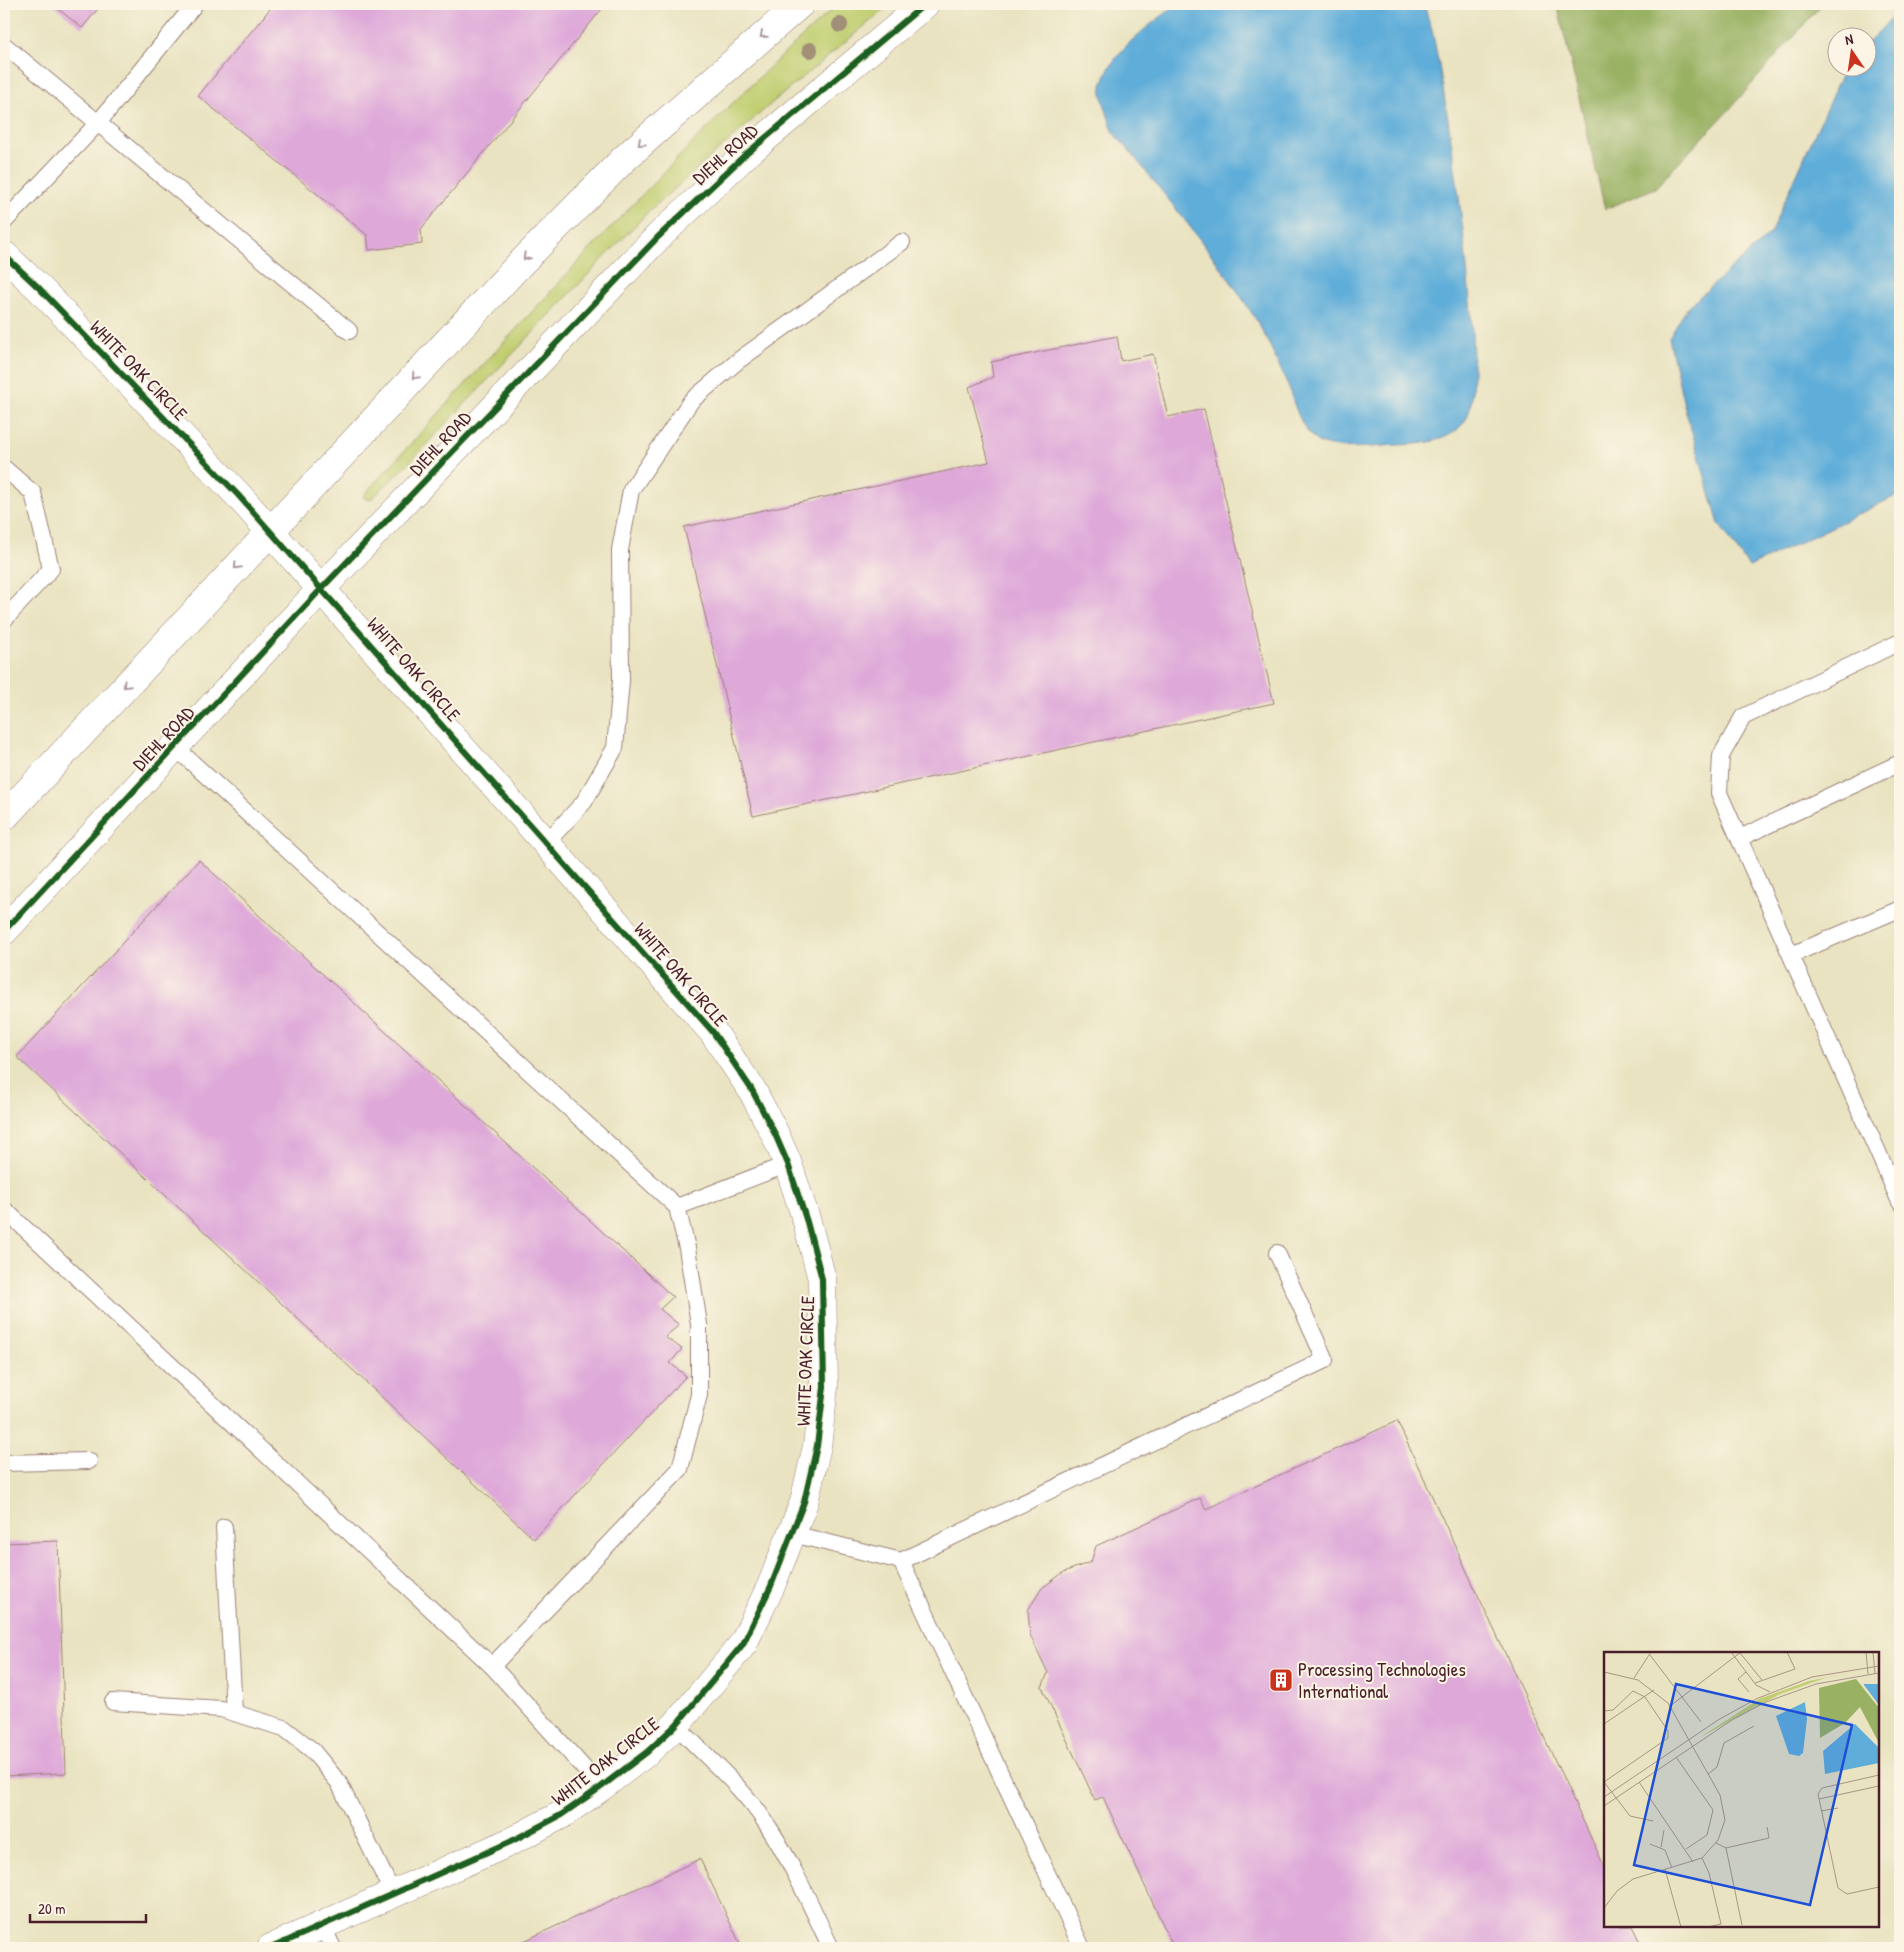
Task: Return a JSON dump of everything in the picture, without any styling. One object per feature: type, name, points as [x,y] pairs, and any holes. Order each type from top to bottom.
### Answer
[{"type":"street","points":[[4,817],[518,266],[625,158],[800,4]]},
{"type":"street","name":"DIEHL ROAD","points":[[4,931],[322,588],[658,237],[745,155],[925,4]]},
{"type":"street","name":"WHITE OAK CIRCLE","points":[[4,255],[45,294],[270,530],[713,1032],[752,1090],[788,1164],[822,1279],[824,1387],[817,1446],[804,1502],[793,1534],[772,1586],[743,1644],[676,1724],[647,1752],[601,1788],[562,1815],[510,1842],[393,1894],[327,1936],[272,1948]]},
{"type":"lane","points":[[4,222],[98,123],[195,4]]},
{"type":"lane","points":[[4,45],[350,331]]},
{"type":"lane","points":[[546,843],[584,802],[615,748],[620,682],[620,550],[631,490],[690,401],[740,360],[902,242]]},
{"type":"lane","points":[[4,468],[33,493],[50,569],[4,620]]},
{"type":"lane","points":[[1900,642],[1744,717],[1721,756],[1720,793],[1900,1202]]},
{"type":"lane","points":[[175,747],[676,1207],[687,1248],[699,1324],[699,1395],[680,1469],[492,1666]]},
{"type":"lane","points":[[1740,838],[1900,763]]},
{"type":"lane","points":[[1791,955],[1900,909]]},
{"type":"lane","points":[[676,1207],[788,1164]]},
{"type":"lane","points":[[4,1208],[492,1666],[601,1788]]},
{"type":"lane","points":[[793,1534],[901,1561],[1325,1360],[1277,1253]]},
{"type":"lane","points":[[4,1462],[89,1461]]},
{"type":"lane","points":[[224,1527],[234,1712]]},
{"type":"lane","points":[[901,1561],[1082,1948]]},
{"type":"lane","points":[[113,1702],[221,1708],[284,1728],[312,1750],[339,1782],[393,1894]]},
{"type":"lane","points":[[676,1724],[746,1798],[766,1823],[789,1863],[831,1948]]},
{"type":"green space","points":[[838,4],[891,4],[773,102],[647,213],[400,472],[370,500],[363,497],[598,241],[716,120]]},
{"type":"green space","points":[[1557,4],[1822,4],[1728,111],[1655,188],[1605,209]]},
{"type":"water","points":[[1177,4],[1424,4],[1433,36],[1448,117],[1470,299],[1473,354],[1472,397],[1465,421],[1451,434],[1425,443],[1366,447],[1330,446],[1314,439],[1300,419],[1286,381],[1264,333],[1240,295],[1192,230],[1116,136],[1112,129],[1102,95],[1102,86],[1108,70],[1134,38]]},
{"type":"water","points":[[1900,9],[1900,494],[1749,567],[1719,524],[1684,405],[1669,338],[1687,308],[1770,234],[1840,78],[1876,78],[1876,34]]},
{"type":"building","points":[[52,4],[102,4],[82,28]]},
{"type":"building","points":[[274,4],[606,4],[421,229],[422,244],[369,250],[367,235],[198,96]]},
{"type":"building","points":[[1117,336],[1121,361],[1153,354],[1168,417],[1204,409],[1274,703],[753,816],[684,527],[989,462],[969,387],[993,377],[991,362]]},
{"type":"building","points":[[199,860],[673,1297],[660,1309],[679,1325],[665,1337],[682,1349],[670,1363],[686,1376],[534,1539],[17,1057]]},
{"type":"building","name":"Processing Technologies International","points":[[1397,1421],[1604,1866],[1604,1927],[1632,1927],[1643,1948],[1174,1948],[1103,1797],[1095,1800],[1042,1687],[1048,1673],[1030,1635],[1028,1610],[1042,1588],[1064,1572],[1091,1562],[1096,1546],[1200,1498],[1206,1509]]},
{"type":"building","points":[[58,1541],[66,1773],[4,1776],[4,1543]]},
{"type":"building","points":[[700,1859],[742,1948],[509,1948]]},
{"type":"cycle path","points":[[4,931],[322,588],[658,237],[745,155],[925,4]]},
{"type":"cycle path","points":[[4,255],[39,288],[238,495],[713,1032],[752,1090],[775,1134],[788,1164],[807,1222],[822,1279],[824,1387],[817,1446],[804,1502],[771,1586],[743,1644],[676,1725],[647,1752],[561,1815],[510,1842],[271,1948]]},
{"type":"place","name":"Processing Technologies International","points":[[1281,1680]]}]
